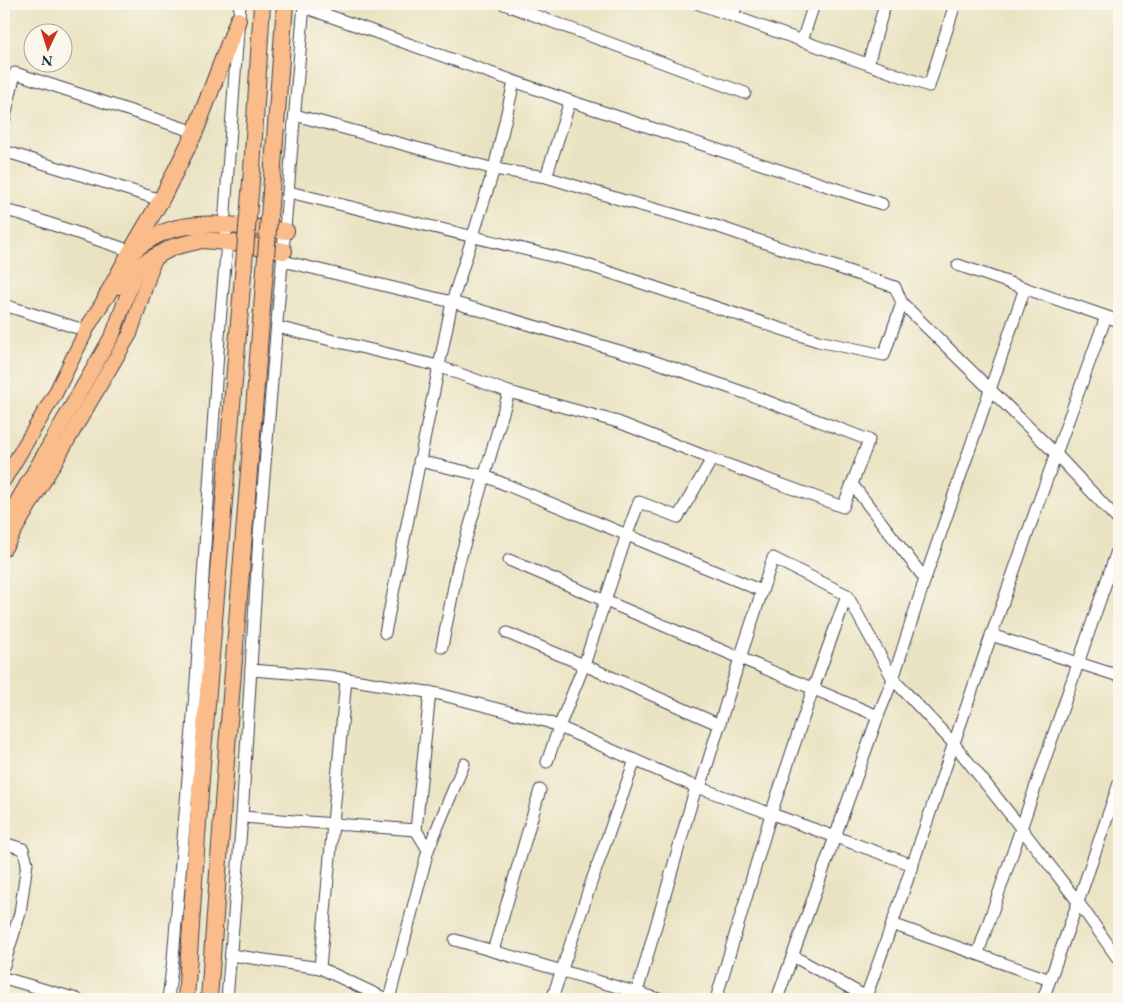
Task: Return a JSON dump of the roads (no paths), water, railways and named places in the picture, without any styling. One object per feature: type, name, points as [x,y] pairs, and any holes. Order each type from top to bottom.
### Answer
[{"type":"highway","points":[[186,999],[202,764],[252,170],[262,4]]},
{"type":"highway","points":[[209,999],[285,4]]},
{"type":"highway","points":[[106,297],[161,200],[194,132],[239,12]]},
{"type":"highway","points":[[131,252],[161,233],[178,227],[200,224],[286,231]]},
{"type":"highway","points":[[106,297],[138,266],[173,247],[202,240],[227,242],[283,256]]},
{"type":"main road","points":[[4,549],[130,334],[155,257]]},
{"type":"main road","points":[[4,524],[113,334],[138,266]]},
{"type":"main road","points":[[4,480],[55,394],[106,297]]},
{"type":"street","points":[[504,4],[745,93]]},
{"type":"street","points":[[698,4],[929,86],[955,4]]},
{"type":"street","points":[[733,16],[737,4]]},
{"type":"street","points":[[802,41],[814,4]]},
{"type":"street","points":[[868,64],[885,4]]},
{"type":"street","points":[[227,999],[242,817],[259,535],[304,5],[514,82],[882,204]]},
{"type":"street","points":[[168,999],[174,949],[195,691],[227,242],[224,225],[239,12]]},
{"type":"street","points":[[4,121],[15,73],[194,132]]},
{"type":"street","points":[[385,634],[452,302],[494,169],[514,82]]},
{"type":"street","points":[[546,177],[570,101]]},
{"type":"street","points":[[295,115],[494,169],[546,177],[716,226],[895,287],[902,303],[1056,454],[1119,521]]},
{"type":"street","points":[[4,151],[161,200]]},
{"type":"street","points":[[289,192],[580,263],[818,341],[884,355],[902,303]]},
{"type":"street","points":[[4,210],[21,214],[131,252]]},
{"type":"street","points":[[277,327],[438,366],[510,392],[618,422],[712,460],[843,508],[869,440],[748,394],[647,359],[452,302],[283,256]]},
{"type":"street","points":[[958,265],[1119,321]]},
{"type":"street","points":[[777,999],[893,679],[925,579],[1025,288]]},
{"type":"street","points":[[4,306],[87,331]]},
{"type":"street","points":[[793,956],[867,999],[991,636],[1106,317]]},
{"type":"street","points":[[442,647],[458,566],[510,392]]},
{"type":"street","points":[[548,762],[559,726],[584,665],[627,534],[640,502],[678,517],[712,460]]},
{"type":"street","points":[[419,461],[485,476],[762,591]]},
{"type":"street","points":[[852,484],[925,579]]},
{"type":"street","points":[[978,953],[1119,545]]},
{"type":"street","points":[[637,992],[698,788],[773,558],[847,595],[893,679],[954,744],[1078,902],[1119,960]]},
{"type":"street","points":[[508,560],[878,716]]},
{"type":"street","points":[[716,999],[771,814],[847,595]]},
{"type":"street","points":[[507,633],[720,725]]},
{"type":"street","points":[[991,636],[1119,676]]},
{"type":"street","points":[[251,670],[329,676],[430,692],[548,722],[698,788],[913,865]]},
{"type":"street","points":[[320,968],[346,679]]},
{"type":"street","points":[[428,850],[416,830],[430,692]]},
{"type":"street","points":[[552,999],[635,760]]},
{"type":"street","points":[[231,955],[320,968],[387,999],[428,850],[464,764]]},
{"type":"street","points":[[1043,999],[1119,783]]},
{"type":"street","points":[[494,951],[540,790]]},
{"type":"street","points":[[242,817],[416,830]]},
{"type":"street","points":[[4,842],[23,849],[27,863],[20,913],[4,965]]},
{"type":"street","points":[[892,924],[1050,980]]},
{"type":"street","points":[[455,940],[659,999]]},
{"type":"street","points":[[4,978],[74,999]]}]
